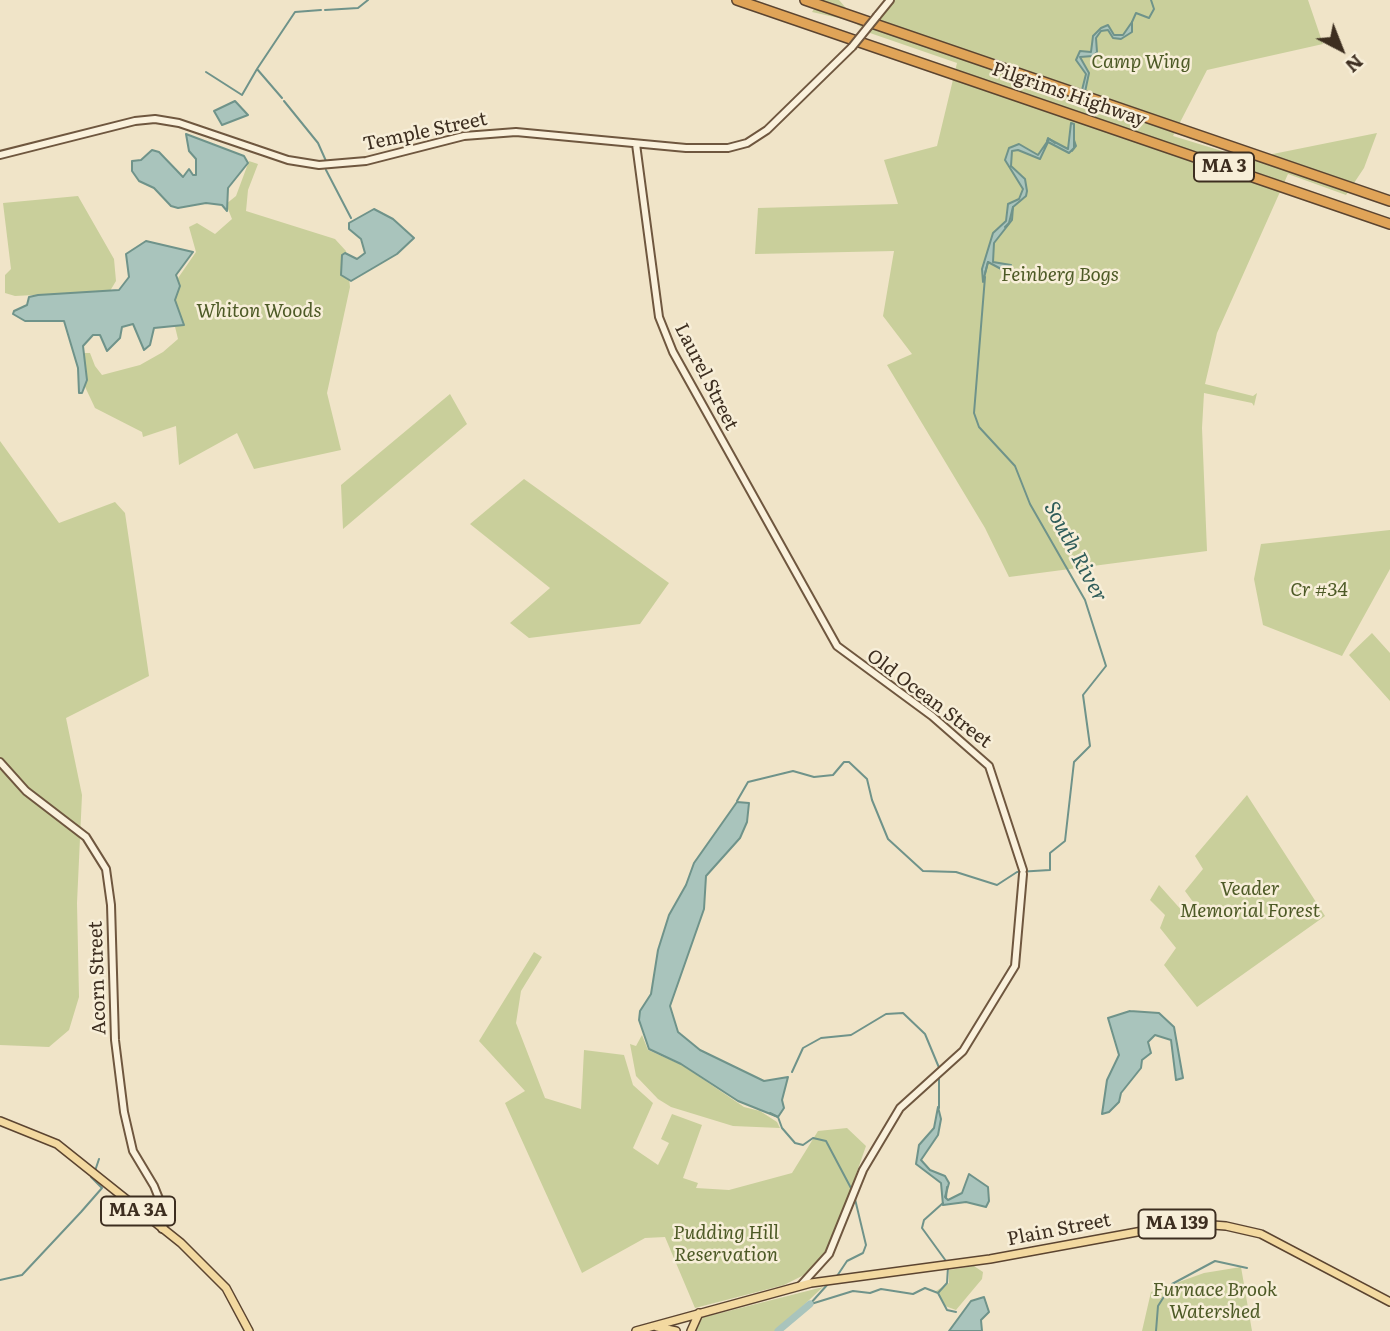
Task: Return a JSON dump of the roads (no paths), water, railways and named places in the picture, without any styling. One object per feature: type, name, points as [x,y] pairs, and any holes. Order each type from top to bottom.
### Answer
[{"type":"highway","name":"Pilgrims Highway","points":[[737,0],[1390,224]]},
{"type":"highway","name":"Pilgrims Highway","points":[[805,0],[1390,201]]},
{"type":"main road","name":"Temple Street","points":[[0,155],[135,121],[155,119],[179,123],[288,160],[319,166],[366,161],[478,134],[531,132],[707,149],[747,143],[767,130],[852,47],[890,0]]},
{"type":"main road","name":"Laurel Street","points":[[636,144],[663,331],[728,454],[812,601]]},
{"type":"main road","points":[[639,158],[650,145]]},
{"type":"main road","name":"Old Ocean Street","points":[[801,1285],[829,1254],[867,1163],[900,1108],[971,1041],[1015,966],[1023,872],[995,780],[987,763],[923,709],[843,652],[812,601]]},
{"type":"main road","name":"Acorn Street","points":[[0,762],[26,791],[86,837],[106,869],[111,905],[115,1040],[124,1112],[134,1151],[154,1186],[164,1212],[165,1222],[162,1229]]},
{"type":"main road","name":"MA 3A","points":[[0,1121],[57,1143],[162,1229],[220,1281],[249,1331]]},
{"type":"main road","name":"Plain Street","points":[[801,1285],[947,1265],[1169,1225],[1210,1224],[1252,1231],[1279,1242],[1390,1302]]},
{"type":"main road","name":"MA 139","points":[[681,1318],[801,1285]]},
{"type":"main road","points":[[681,1318],[690,1331],[699,1313]]},
{"type":"main road","points":[[636,1331],[681,1318]]},
{"type":"main road","points":[[653,1327],[678,1331],[681,1318]]},
{"type":"water","points":[[1132,22],[1132,32],[1121,39],[1113,38],[1108,30],[1101,31],[1096,38],[1097,52],[1093,56],[1080,57],[1089,73],[1085,92],[1082,90],[1086,74],[1076,60],[1080,51],[1091,52],[1093,36],[1101,28],[1108,25],[1114,35],[1123,35]]},
{"type":"water","points":[[235,101],[248,115],[222,125],[214,111]]},
{"type":"water","points":[[1071,123],[1074,124],[1074,148],[1069,153],[1048,142],[1040,159],[1018,150],[1012,151],[1011,166],[1025,179],[1027,191],[1026,196],[1013,207],[1012,220],[994,243],[993,262],[1011,265],[1003,270],[988,262],[983,282],[982,269],[993,233],[1006,221],[1008,204],[1019,199],[1023,189],[1005,160],[1009,148],[1019,144],[1038,155],[1049,139],[1068,149]]},
{"type":"water","points":[[186,134],[244,156],[248,163],[228,188],[227,211],[222,205],[206,203],[178,208],[171,206],[154,188],[139,181],[132,171],[132,161],[141,160],[152,150],[159,152],[183,177],[189,169],[196,175],[196,159],[189,151]]},
{"type":"water","points":[[374,209],[393,219],[414,238],[397,254],[351,281],[341,275],[342,255],[345,253],[357,259],[365,253],[361,239],[349,229],[349,223]]},
{"type":"water","points":[[146,241],[193,252],[176,275],[180,286],[175,300],[184,325],[154,328],[150,345],[144,350],[133,324],[122,327],[120,338],[107,351],[100,335],[93,335],[83,346],[87,380],[82,393],[79,393],[78,368],[64,321],[25,321],[13,314],[14,311],[27,305],[29,297],[38,295],[119,290],[129,277],[126,254]]},
{"type":"water","points":[[737,802],[749,803],[747,822],[740,838],[706,876],[704,909],[670,1006],[678,1032],[700,1050],[764,1081],[788,1077],[782,1100],[784,1108],[778,1117],[738,1101],[681,1064],[649,1049],[639,1020],[640,1011],[651,994],[658,950],[669,915],[686,885],[694,863]]},
{"type":"water","points":[[1130,1011],[1159,1013],[1174,1027],[1183,1078],[1176,1080],[1171,1040],[1155,1035],[1148,1042],[1151,1053],[1142,1060],[1141,1068],[1121,1093],[1119,1102],[1109,1112],[1102,1114],[1107,1080],[1119,1055],[1108,1018]]},
{"type":"water","points":[[938,1107],[941,1119],[938,1135],[921,1160],[930,1170],[945,1176],[949,1183],[945,1197],[948,1200],[962,1193],[969,1174],[988,1187],[989,1201],[986,1207],[966,1202],[943,1205],[941,1183],[916,1164],[919,1145],[934,1128]]},
{"type":"water","points":[[984,1297],[989,1312],[981,1320],[982,1331],[949,1331],[971,1301]]},
{"type":"waterway","points":[[325,10],[358,8],[368,0]]},
{"type":"waterway","name":"South River","points":[[1132,22],[1136,13],[1149,18],[1154,9],[1151,0]]},
{"type":"waterway","points":[[282,98],[257,69],[295,12],[321,10]]},
{"type":"waterway","points":[[206,72],[242,95],[257,69]]},
{"type":"waterway","points":[[284,101],[318,143],[326,161]]},
{"type":"waterway","name":"South River","points":[[1047,141],[1048,138],[1055,143]]},
{"type":"waterway","name":"South River","points":[[1072,151],[1076,146],[1074,140]]},
{"type":"waterway","points":[[326,170],[351,218]]},
{"type":"waterway","name":"South River","points":[[1005,227],[1009,223],[1013,207]]},
{"type":"waterway","name":"South River","points":[[985,273],[988,262]]},
{"type":"waterway","name":"South River","points":[[737,801],[748,782],[793,771],[814,777],[833,775],[844,762],[849,762],[867,779],[872,800],[888,839],[923,871],[956,872],[997,885],[1017,872],[1050,870],[1050,853],[1065,841],[1074,762],[1090,746],[1083,695],[1106,666],[1085,600],[1030,504],[1015,466],[979,427],[974,413],[985,277]]},
{"type":"waterway","name":"South River","points":[[792,1072],[803,1048],[821,1038],[851,1035],[886,1014],[903,1013],[925,1034],[940,1070]]},
{"type":"waterway","name":"South River","points":[[939,1076],[939,1108]]},
{"type":"waterway","name":"South River","points":[[770,1113],[778,1117],[782,1128],[795,1143],[803,1145],[813,1138],[826,1141],[852,1190]]},
{"type":"waterway","points":[[95,1171],[99,1159]]},
{"type":"waterway","points":[[0,1280],[22,1275],[81,1212],[102,1188],[91,1177]]},
{"type":"waterway","name":"South River","points":[[946,1198],[947,1187]]},
{"type":"waterway","name":"South River","points":[[837,1276],[847,1261],[863,1253],[866,1245],[855,1199]]},
{"type":"waterway","name":"South River","points":[[943,1203],[924,1220],[922,1228],[946,1261]]},
{"type":"waterway","points":[[1156,1331],[1158,1306],[1172,1284],[1215,1261],[1247,1268]]},
{"type":"waterway","name":"South River","points":[[811,1304],[853,1291],[870,1293],[881,1289],[913,1294],[925,1288],[938,1293],[947,1283],[948,1267]]},
{"type":"waterway","name":"South River","points":[[810,1304],[828,1284]]},
{"type":"waterway","points":[[938,1293],[947,1310],[956,1312]]},
{"type":"waterway","name":"South River","points":[[778,1331],[810,1304]]},
{"type":"park label","name":"Camp Wing","points":[[1141,62]]},
{"type":"park label","name":"Feinberg Bogs","points":[[1060,275]]},
{"type":"park label","name":"Whiton Woods","points":[[259,311]]},
{"type":"park label","name":"Cr #34","points":[[1319,590]]},
{"type":"park label","name":"Veader Memorial Forest","points":[[1250,900]]},
{"type":"park label","name":"Pudding Hill Reservation","points":[[726,1244]]},
{"type":"park label","name":"Furnace Brook Watershed","points":[[1215,1301]]}]
